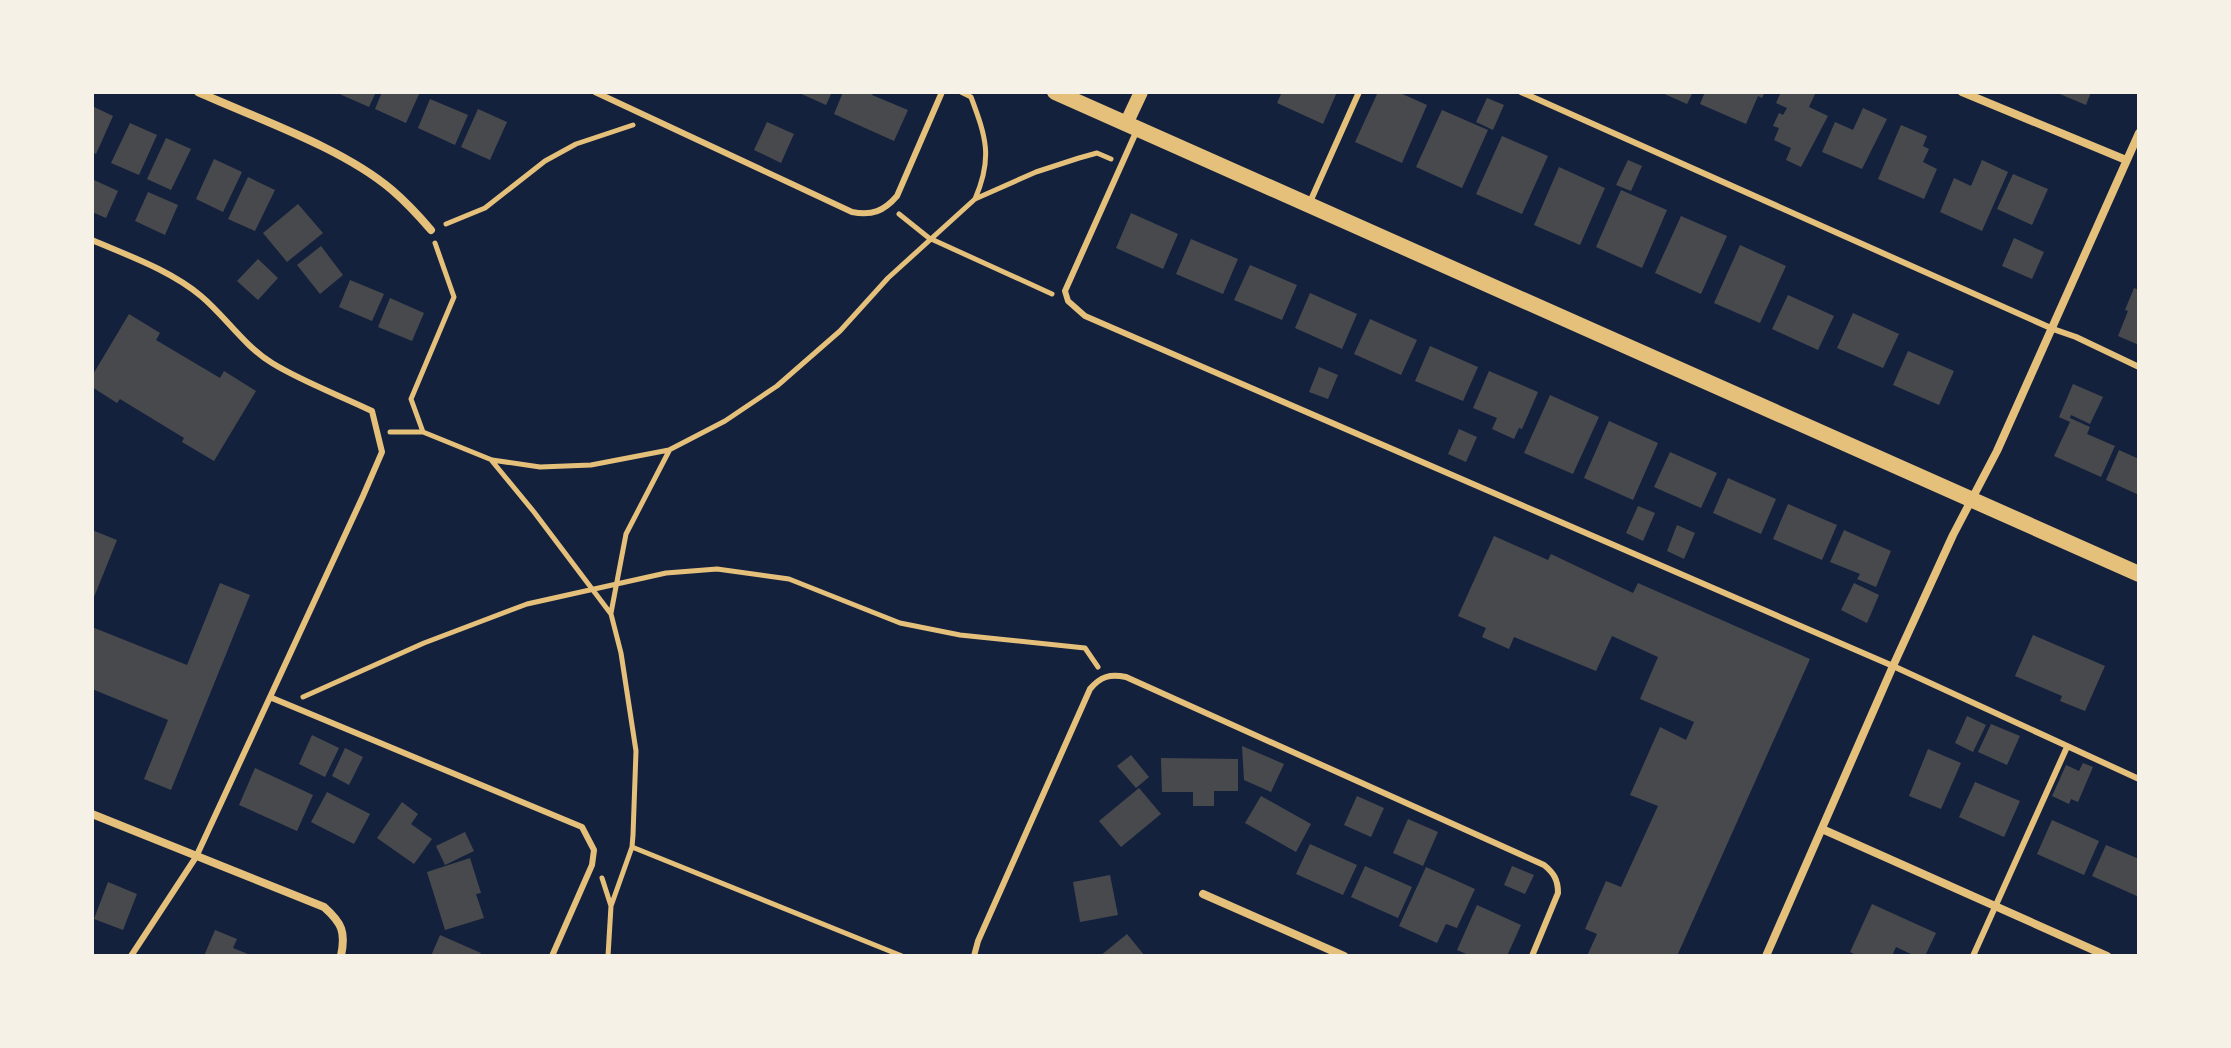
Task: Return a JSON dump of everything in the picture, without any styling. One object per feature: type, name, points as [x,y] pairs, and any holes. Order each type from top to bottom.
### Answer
[{"type":"main road","points":[[1055,92],[2138,571]]},
{"type":"street","points":[[198,92],[342,157],[392,189],[431,230]]},
{"type":"street","points":[[1132,127],[1141,92]]},
{"type":"street","points":[[1963,92],[2126,160]]},
{"type":"street","points":[[1766,956],[1893,666],[2053,329],[2139,133]]},
{"type":"street","points":[[92,814],[324,907],[340,921],[343,940],[341,956]]},
{"type":"street","points":[[1822,829],[2107,956]]},
{"type":"street","points":[[1203,894],[1344,956]]},
{"type":"lane","points":[[595,92],[852,212],[877,213],[889,206],[897,196],[942,92]]},
{"type":"lane","points":[[1308,205],[1359,92]]},
{"type":"lane","points":[[1521,92],[2139,367]]},
{"type":"lane","points":[[1132,127],[1121,163],[1065,291],[1068,301],[1085,316],[1893,666],[2139,779]]},
{"type":"lane","points":[[92,240],[189,286],[242,339],[273,364],[372,411],[382,452],[272,698],[196,857],[131,956]]},
{"type":"lane","points":[[974,956],[1090,689],[1104,676],[1126,677],[1544,865],[1553,872],[1558,882],[1558,893],[1532,956]]},
{"type":"lane","points":[[272,698],[582,827],[594,850],[592,865],[552,956]]},
{"type":"lane","points":[[1973,956],[2067,747]]},
{"type":"path","points":[[961,92],[971,97],[987,154],[984,178],[975,199]]},
{"type":"path","points":[[423,432],[411,399],[454,297],[431,230],[485,208],[545,161],[576,144],[653,119]]},
{"type":"path","points":[[377,432],[423,432],[492,460],[540,467],[591,465],[669,450],[725,421],[777,386],[840,331],[888,278],[975,199],[1036,172],[1097,153],[1121,163]]},
{"type":"path","points":[[889,206],[929,238],[1068,301]]},
{"type":"path","points":[[611,614],[626,534],[669,450]]},
{"type":"path","points":[[492,460],[611,614],[621,653],[636,751],[632,847],[611,906],[608,956]]},
{"type":"path","points":[[288,704],[439,637],[527,604],[666,573],[717,569],[789,579],[900,623],[960,635],[1085,648],[1104,676]]},
{"type":"path","points":[[632,847],[902,956]]},
{"type":"building","points":[[335,92],[376,92],[369,107]]},
{"type":"building","points":[[382,92],[420,92],[406,123],[375,109]]},
{"type":"building","points":[[797,92],[832,92],[826,105]]},
{"type":"building","points":[[843,92],[874,92],[872,95],[908,110],[894,141],[834,114]]},
{"type":"building","points":[[1282,92],[1337,92],[1323,124],[1277,103]]},
{"type":"building","points":[[1378,92],[1398,92],[1427,105],[1402,163],[1355,142]]},
{"type":"building","points":[[1660,92],[1693,92],[1687,104]]},
{"type":"building","points":[[1705,92],[1765,92],[1762,98],[1758,96],[1746,124],[1700,104]]},
{"type":"building","points":[[1781,92],[1816,92],[1809,107],[1828,116],[1801,167],[1786,160],[1791,148],[1774,140],[1779,128],[1773,126],[1779,113],[1783,115],[1787,108],[1776,103]]},
{"type":"building","points":[[2055,92],[2091,92],[2086,105]]},
{"type":"building","points":[[1487,98],[1504,105],[1493,130],[1476,122]]},
{"type":"building","points":[[430,99],[468,115],[455,145],[418,128]]},
{"type":"building","points":[[92,106],[113,116],[96,154],[92,152]]},
{"type":"building","points":[[1863,108],[1887,119],[1862,169],[1822,152],[1835,122],[1853,130]]},
{"type":"building","points":[[478,109],[507,122],[490,160],[461,147]]},
{"type":"building","points":[[1442,110],[1488,130],[1462,188],[1416,167]]},
{"type":"building","points":[[767,122],[794,134],[781,163],[754,150]]},
{"type":"building","points":[[130,123],[157,135],[139,175],[111,163]]},
{"type":"building","points":[[1901,125],[1927,136],[1923,146],[1929,149],[1923,162],[1937,169],[1924,199],[1878,179]]},
{"type":"building","points":[[1502,136],[1548,156],[1522,214],[1476,194]]},
{"type":"building","points":[[166,138],[191,149],[171,190],[147,179]]},
{"type":"building","points":[[214,159],[242,172],[223,212],[196,199]]},
{"type":"building","points":[[1628,160],[1642,166],[1631,191],[1616,185]]},
{"type":"building","points":[[1982,160],[2008,172],[1982,231],[1940,212],[1954,178],[1971,186]]},
{"type":"building","points":[[1559,167],[1605,188],[1580,245],[1534,225]]},
{"type":"building","points":[[2013,174],[2048,189],[2032,225],[1997,209]]},
{"type":"building","points":[[248,177],[275,190],[255,231],[228,219]]},
{"type":"building","points":[[94,180],[118,191],[106,218],[92,212]]},
{"type":"building","points":[[1621,190],[1667,210],[1642,268],[1596,247]]},
{"type":"building","points":[[148,192],[178,205],[165,235],[135,221]]},
{"type":"building","points":[[298,204],[323,233],[287,262],[263,233]]},
{"type":"building","points":[[1131,213],[1178,234],[1163,269],[1116,248]]},
{"type":"building","points":[[1681,216],[1727,236],[1701,294],[1655,273]]},
{"type":"building","points":[[2014,238],[2044,252],[2032,279],[2002,266]]},
{"type":"building","points":[[1191,239],[1238,259],[1223,294],[1176,274]]},
{"type":"building","points":[[1740,245],[1786,266],[1760,323],[1714,303]]},
{"type":"building","points":[[321,246],[343,275],[320,294],[297,265]]},
{"type":"building","points":[[258,259],[278,278],[258,300],[237,281]]},
{"type":"building","points":[[1250,265],[1297,285],[1282,320],[1234,300]]},
{"type":"building","points":[[350,280],[384,294],[372,321],[339,307]]},
{"type":"building","points":[[2134,288],[2139,290],[2139,345],[2118,336]]},
{"type":"building","points":[[1310,293],[1357,314],[1342,349],[1295,328]]},
{"type":"building","points":[[1788,295],[1834,316],[1818,350],[1772,329]]},
{"type":"building","points":[[390,298],[424,313],[412,341],[378,327]]},
{"type":"building","points":[[1853,313],[1899,334],[1883,368],[1837,348]]},
{"type":"building","points":[[129,314],[160,333],[156,340],[220,378],[224,371],[256,391],[214,461],[182,442],[184,438],[120,399],[117,403],[92,387],[92,376]]},
{"type":"building","points":[[1370,319],[1417,340],[1401,375],[1354,354]]},
{"type":"building","points":[[1430,346],[1478,367],[1463,401],[1415,381]]},
{"type":"building","points":[[1908,351],[1954,371],[1939,405],[1893,385]]},
{"type":"building","points":[[1319,367],[1338,375],[1328,399],[1309,392]]},
{"type":"building","points":[[1489,371],[1538,392],[1522,429],[1519,428],[1514,439],[1492,429],[1497,418],[1473,408]]},
{"type":"building","points":[[2073,384],[2103,397],[2090,424],[2071,415],[2070,418],[2090,427],[2087,434],[2115,446],[2101,477],[2054,456],[2070,422],[2059,417]]},
{"type":"building","points":[[1550,395],[1599,417],[1573,474],[1524,453]]},
{"type":"building","points":[[1609,421],[1658,443],[1633,500],[1584,478]]},
{"type":"building","points":[[1459,429],[1477,437],[1466,462],[1448,454]]},
{"type":"building","points":[[2119,450],[2139,459],[2139,495],[2106,480]]},
{"type":"building","points":[[1670,452],[1717,473],[1701,508],[1654,487]]},
{"type":"building","points":[[1728,478],[1776,499],[1761,534],[1713,513]]},
{"type":"building","points":[[1788,504],[1837,525],[1822,560],[1773,539]]},
{"type":"building","points":[[1638,506],[1655,513],[1643,541],[1626,533]]},
{"type":"building","points":[[1677,525],[1695,533],[1684,559],[1667,551]]},
{"type":"building","points":[[92,530],[117,540],[92,602]]},
{"type":"building","points":[[1844,530],[1891,551],[1876,587],[1857,579],[1860,574],[1830,562]]},
{"type":"building","points":[[1494,536],[1548,560],[1551,554],[1633,593],[1638,583],[1810,659],[1677,956],[1587,956],[1597,934],[1585,929],[1606,881],[1621,887],[1658,806],[1630,795],[1660,727],[1686,740],[1694,722],[1640,699],[1658,657],[1612,636],[1596,671],[1514,637],[1509,649],[1482,637],[1486,628],[1458,616]]},
{"type":"building","points":[[220,583],[250,595],[171,790],[144,779],[168,720],[92,689],[92,627],[187,665]]},
{"type":"building","points":[[1854,583],[1879,595],[1867,623],[1841,610]]},
{"type":"building","points":[[2033,635],[2105,666],[2085,711],[2060,701],[2062,696],[2015,676]]},
{"type":"building","points":[[1967,716],[1986,725],[1973,752],[1955,743]]},
{"type":"building","points":[[1991,724],[2020,736],[2007,765],[1978,752]]},
{"type":"building","points":[[312,735],[339,748],[325,777],[299,764]]},
{"type":"building","points":[[1242,746],[1284,764],[1271,792],[1244,780]]},
{"type":"building","points":[[345,748],[363,757],[349,785],[332,776]]},
{"type":"building","points":[[1928,749],[1961,763],[1941,809],[1909,796]]},
{"type":"building","points":[[1131,755],[1149,777],[1136,788],[1117,766]]},
{"type":"building","points":[[1161,758],[1238,759],[1238,791],[1214,791],[1214,806],[1193,806],[1193,792],[1162,792]]},
{"type":"building","points":[[2083,763],[2093,767],[2078,802],[2071,799],[2069,804],[2052,796],[2066,765],[2079,771]]},
{"type":"building","points":[[255,768],[313,795],[297,831],[239,805]]},
{"type":"building","points":[[1975,782],[2020,801],[2004,837],[1959,817]]},
{"type":"building","points":[[1139,788],[1161,814],[1121,847],[1099,821]]},
{"type":"building","points":[[327,792],[370,814],[354,844],[311,822]]},
{"type":"building","points":[[1261,796],[1311,824],[1296,852],[1245,823]]},
{"type":"building","points":[[1357,796],[1384,808],[1371,837],[1344,825]]},
{"type":"building","points":[[402,802],[418,814],[411,824],[432,839],[414,864],[377,838]]},
{"type":"building","points":[[1408,819],[1438,832],[1423,866],[1393,853]]},
{"type":"building","points":[[2052,820],[2099,841],[2084,875],[2037,854]]},
{"type":"building","points":[[465,832],[474,851],[445,865],[436,846]]},
{"type":"building","points":[[1310,844],[1357,865],[1343,895],[1296,874]]},
{"type":"building","points":[[2106,845],[2139,859],[2139,897],[2092,876]]},
{"type":"building","points":[[470,858],[481,893],[476,894],[484,918],[445,930],[427,872]]},
{"type":"building","points":[[1365,866],[1412,887],[1398,918],[1351,897]]},
{"type":"building","points":[[1512,866],[1534,875],[1525,894],[1504,885]]},
{"type":"building","points":[[1426,867],[1475,889],[1457,928],[1446,924],[1437,943],[1399,926]]},
{"type":"building","points":[[1110,875],[1118,915],[1080,922],[1073,882]]},
{"type":"building","points":[[108,882],[137,894],[123,930],[94,919]]},
{"type":"building","points":[[1872,904],[1936,933],[1925,956],[1915,956],[1896,947],[1892,956],[1858,956],[1850,952]]},
{"type":"building","points":[[1477,905],[1521,925],[1507,956],[1471,956],[1457,950]]},
{"type":"building","points":[[215,930],[237,939],[233,948],[253,956],[204,956]]},
{"type":"building","points":[[1127,934],[1145,956],[1100,956]]},
{"type":"building","points":[[440,935],[481,953],[479,956],[431,956]]}]
